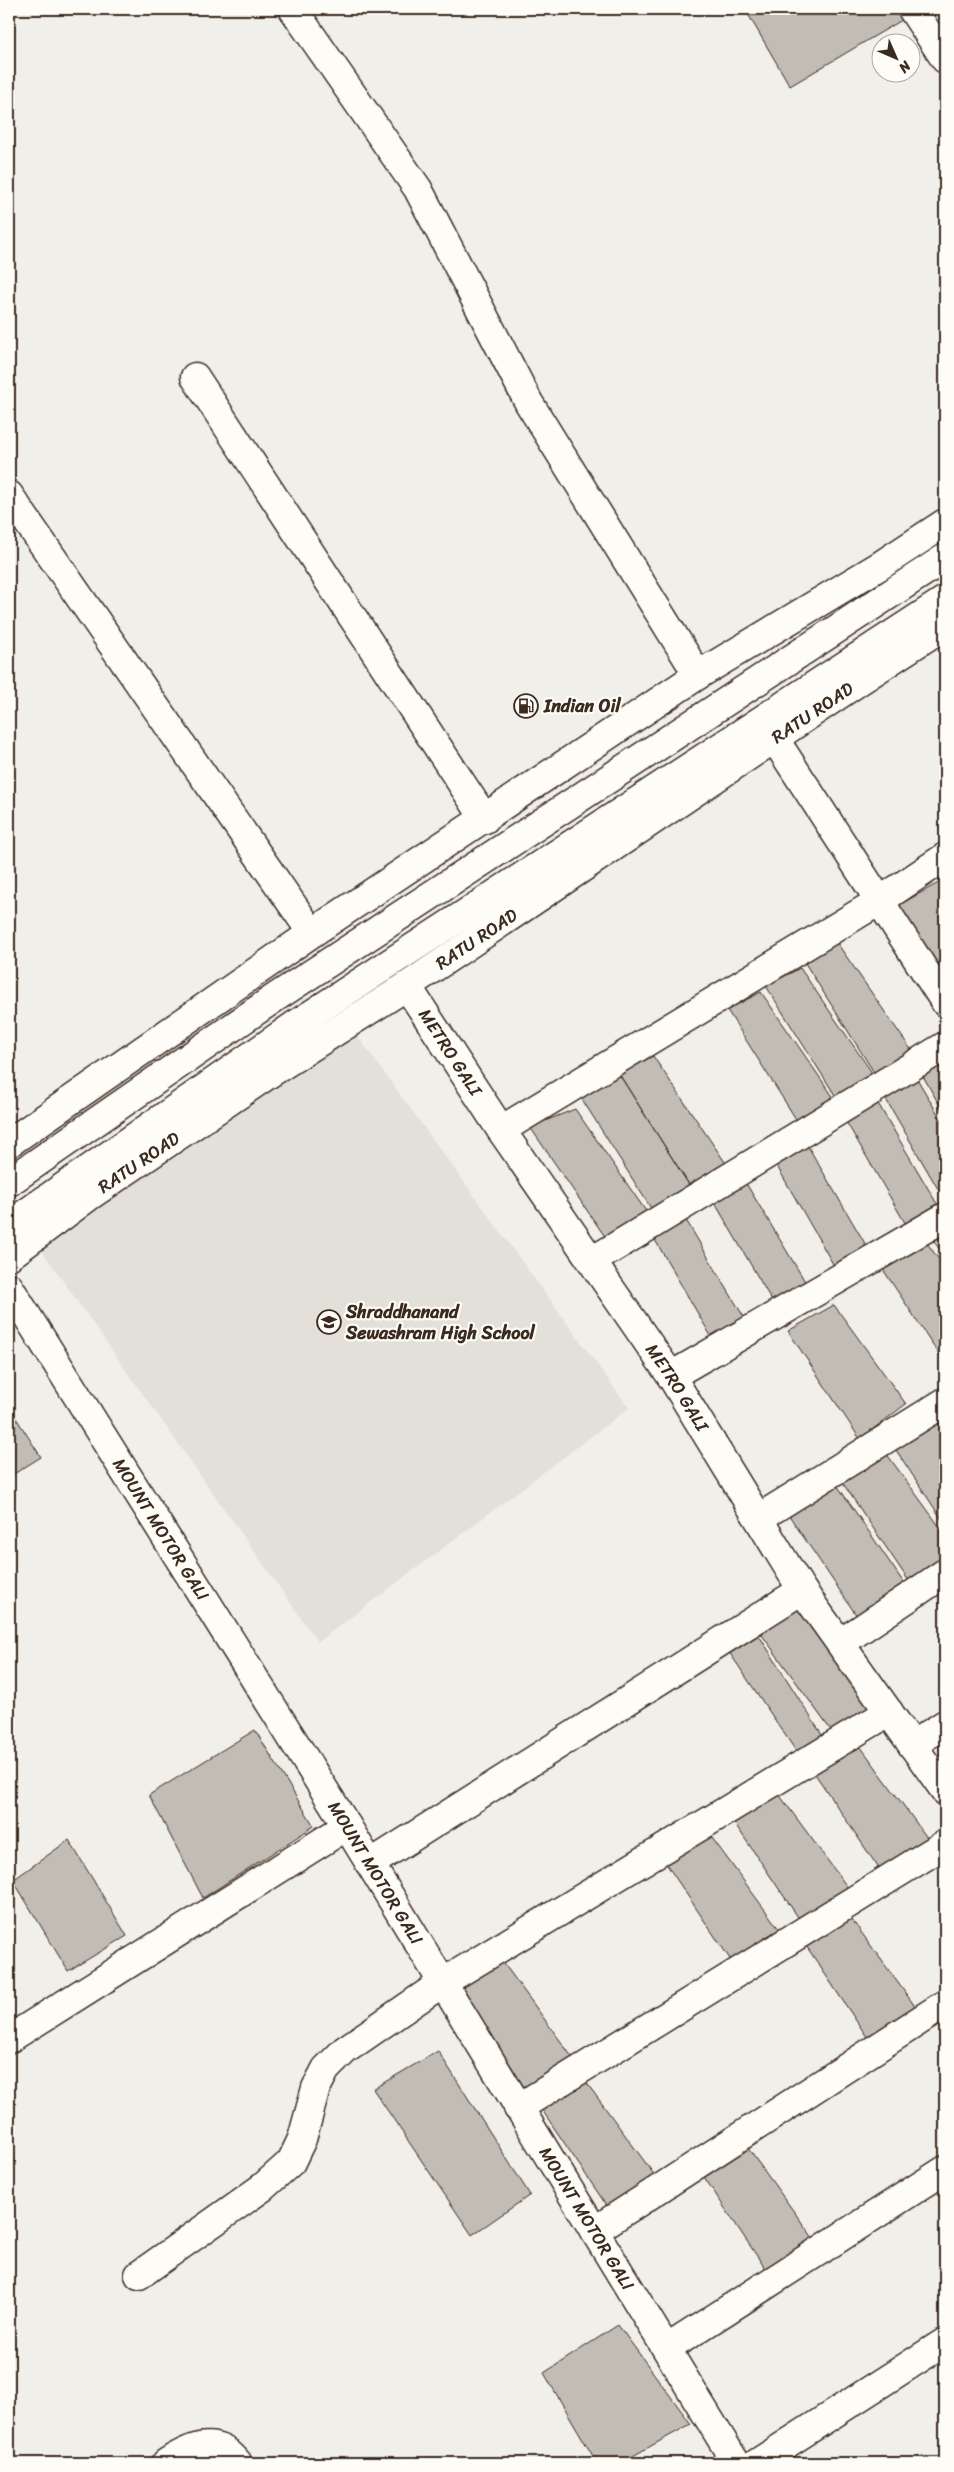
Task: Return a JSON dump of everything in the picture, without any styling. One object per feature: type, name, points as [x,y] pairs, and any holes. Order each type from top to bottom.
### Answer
[{"type":"street","points":[[293,9],[418,189],[529,403],[698,675]]},
{"type":"street","points":[[912,9],[945,59]]},
{"type":"street","points":[[195,377],[485,819]]},
{"type":"street","points":[[9,495],[312,933]]},
{"type":"street","points":[[9,1143],[312,933],[698,675],[881,565],[945,523]]},
{"type":"street","points":[[9,1182],[276,997],[945,558]]},
{"type":"street","points":[[9,1225],[295,1026],[945,600]]},
{"type":"street","name":"RATU ROAD","points":[[9,1256],[104,1186],[269,1074],[407,986],[945,625]]},
{"type":"street","points":[[774,738],[881,900],[945,1002]]},
{"type":"street","points":[[501,1130],[881,900],[945,857]]},
{"type":"street","name":"METRO GALI","points":[[407,986],[501,1130],[671,1376],[802,1590],[842,1642],[945,1791]]},
{"type":"street","points":[[592,1261],[945,1046]]},
{"type":"street","points":[[671,1376],[945,1217]]},
{"type":"street","name":"MOUNT MOTOR GALI","points":[[9,1287],[347,1826],[518,2108],[668,2348],[736,2463]]},
{"type":"street","points":[[758,1518],[945,1402]]},
{"type":"street","points":[[842,1642],[945,1574]]},
{"type":"street","points":[[370,1864],[802,1590]]},
{"type":"street","points":[[139,2275],[263,2187],[291,2162],[302,2139],[316,2088],[326,2069],[345,2050],[442,1983],[889,1712]]},
{"type":"street","points":[[912,1745],[945,1724]]},
{"type":"street","points":[[9,2039],[347,1826]]},
{"type":"street","points":[[518,2108],[945,1844]]},
{"type":"street","points":[[594,2231],[945,2004]]},
{"type":"street","points":[[668,2348],[945,2170]]},
{"type":"street","points":[[757,2463],[945,2342]]},
{"type":"street","points":[[166,2463],[202,2445],[218,2447],[238,2463]]},
{"type":"shaded area","name":"Shraddhanand Sewashram High School","points":[[350,1026],[629,1408],[318,1642],[32,1237]]},
{"type":"building","points":[[745,9],[896,9],[902,20],[882,32],[872,32],[872,38],[790,86]]},
{"type":"building","points":[[942,881],[945,884],[945,979],[897,906]]},
{"type":"building","points":[[837,943],[912,1051],[877,1077],[803,960]]},
{"type":"building","points":[[800,968],[875,1077],[840,1103],[766,986]]},
{"type":"building","points":[[761,992],[836,1101],[801,1127],[727,1010]]},
{"type":"building","points":[[653,1056],[727,1165],[693,1191],[619,1074]]},
{"type":"building","points":[[945,1063],[945,1115],[923,1076]]},
{"type":"building","points":[[619,1074],[693,1191],[654,1213],[580,1096]]},
{"type":"building","points":[[916,1077],[945,1126],[945,1201],[884,1096]]},
{"type":"building","points":[[876,1100],[940,1209],[908,1228],[844,1118]]},
{"type":"building","points":[[575,1109],[650,1217],[610,1244],[530,1127]]},
{"type":"building","points":[[806,1143],[870,1252],[837,1271],[774,1161]]},
{"type":"building","points":[[744,1180],[809,1288],[776,1308],[712,1198]]},
{"type":"building","points":[[683,1215],[748,1324],[715,1343],[651,1233]]},
{"type":"building","points":[[945,1233],[945,1257],[933,1240]]},
{"type":"building","points":[[927,1243],[945,1268],[945,1363],[882,1268]]},
{"type":"building","points":[[834,1305],[906,1404],[860,1439],[788,1331]]},
{"type":"building","points":[[9,1407],[41,1457],[9,1477]]},
{"type":"building","points":[[938,1419],[945,1430],[945,1524],[892,1444]]},
{"type":"building","points":[[886,1453],[945,1534],[945,1562],[913,1587],[840,1479]]},
{"type":"building","points":[[835,1482],[908,1589],[859,1619],[786,1511]]},
{"type":"building","points":[[800,1597],[875,1714],[835,1736],[757,1628]]},
{"type":"building","points":[[753,1626],[827,1743],[800,1757],[727,1649]]},
{"type":"building","points":[[255,1730],[314,1826],[203,1898],[149,1795]]},
{"type":"building","points":[[855,1739],[928,1839],[882,1873],[809,1765]]},
{"type":"building","points":[[775,1789],[848,1888],[802,1923],[729,1815]]},
{"type":"building","points":[[707,1831],[779,1929],[734,1965],[661,1856]]},
{"type":"building","points":[[69,1840],[127,1936],[68,1971],[13,1880]]},
{"type":"building","points":[[845,1910],[917,2009],[871,2043],[799,1935]]},
{"type":"building","points":[[502,1961],[575,2061],[529,2095],[456,1987]]},
{"type":"building","points":[[438,2051],[530,2195],[472,2235],[373,2089]]},
{"type":"building","points":[[583,2078],[656,2177],[611,2212],[538,2104]]},
{"type":"building","points":[[744,2143],[816,2242],[771,2277],[698,2168]]},
{"type":"building","points":[[618,2325],[691,2424],[620,2463],[597,2463],[544,2373]]},
{"type":"place","name":"Indian Oil","points":[[526,706]]},
{"type":"place","name":"Shraddhanand Sewashram High School","points":[[329,1322]]}]
